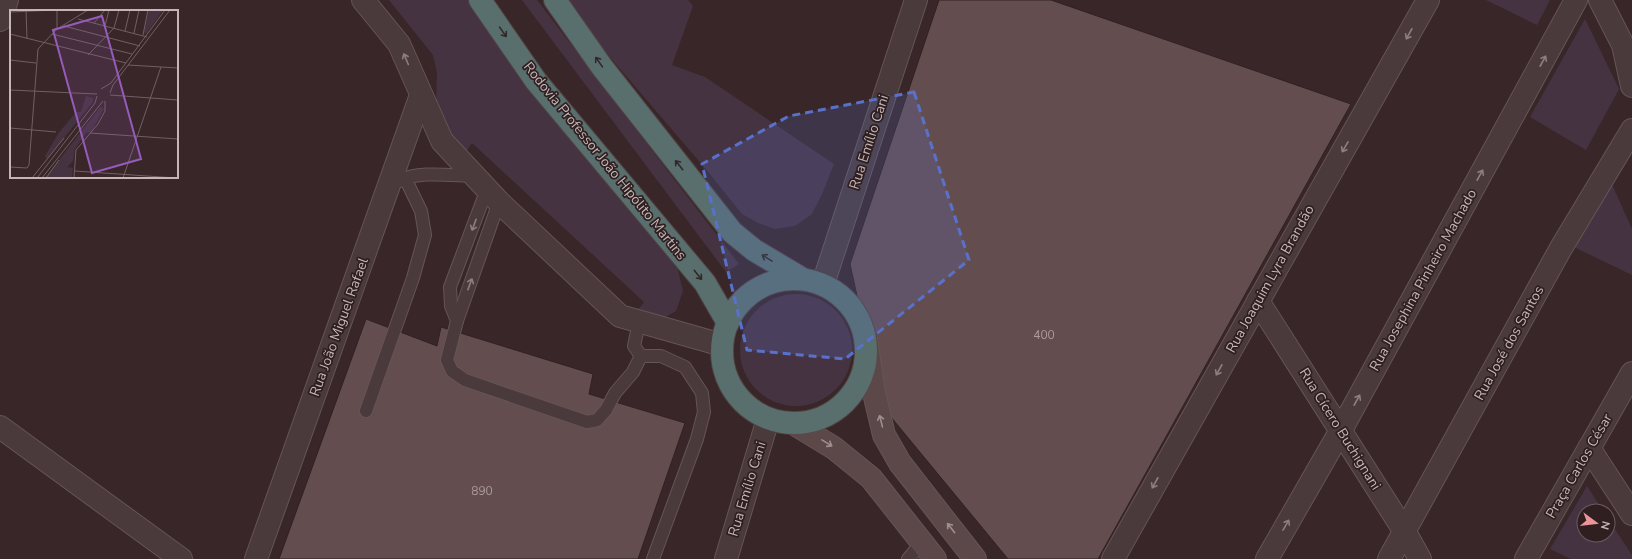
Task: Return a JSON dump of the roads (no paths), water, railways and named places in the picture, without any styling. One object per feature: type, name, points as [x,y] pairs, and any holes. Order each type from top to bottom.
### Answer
[{"type":"highway","name":"Rodovia Professor João Hipólito Martins","points":[[480,0],[536,81],[705,283],[728,323]]},
{"type":"highway","points":[[555,0],[602,67],[732,232],[754,250],[801,278],[823,284],[842,296],[858,316],[866,339],[865,364],[862,377],[853,395],[840,407],[818,419],[793,423],[768,419],[747,406],[732,389],[724,368],[722,345],[728,323],[740,303],[757,288],[778,280],[801,278]]},
{"type":"main road","points":[[866,339],[874,393],[884,436],[900,463],[976,559]]},
{"type":"main road","points":[[793,423],[834,448],[871,478],[935,559]]},
{"type":"street","points":[[0,20],[7,0]]},
{"type":"street","points":[[364,0],[399,44],[442,141],[487,189],[620,316],[722,345]]},
{"type":"street","name":"Rua Emílio Cani","points":[[823,284],[916,0]]},
{"type":"street","name":"Rua Joaquim Lyra Brandão","points":[[1113,559],[1428,0]]},
{"type":"street","name":"Rua Josephina Pinheiro Machado","points":[[1267,559],[1341,430],[1576,0]]},
{"type":"street","points":[[1600,0],[1628,46],[1632,86]]},
{"type":"street","name":"Rua João Miguel Rafael","points":[[256,559],[397,183],[421,95]]},
{"type":"street","name":"Rua José dos Santos","points":[[1390,559],[1561,248],[1632,130]]},
{"type":"street","name":"Rua Cícero Buchignani","points":[[1258,301],[1341,430],[1405,532],[1420,559]]},
{"type":"street","name":"Praça Carlos César","points":[[1526,559],[1632,373]]},
{"type":"street","name":"Rua Emílio Cani","points":[[726,559],[768,419]]},
{"type":"street","points":[[0,427],[181,559]]},
{"type":"street","points":[[1589,448],[1632,514]]},
{"type":"lane","points":[[366,411],[413,278],[424,235],[421,211],[397,183],[422,175],[487,189]]},
{"type":"lane","points":[[457,321],[452,306],[450,287],[487,189]]},
{"type":"lane","points":[[487,189],[447,360],[452,371],[465,380],[587,422],[597,420],[606,410],[615,393],[633,372],[641,356]]},
{"type":"lane","points":[[639,322],[634,346],[641,356]]},
{"type":"lane","points":[[641,356],[661,356],[685,367],[702,393],[704,412],[654,559]]},
{"type":"lane","points":[[908,559],[922,542]]}]
